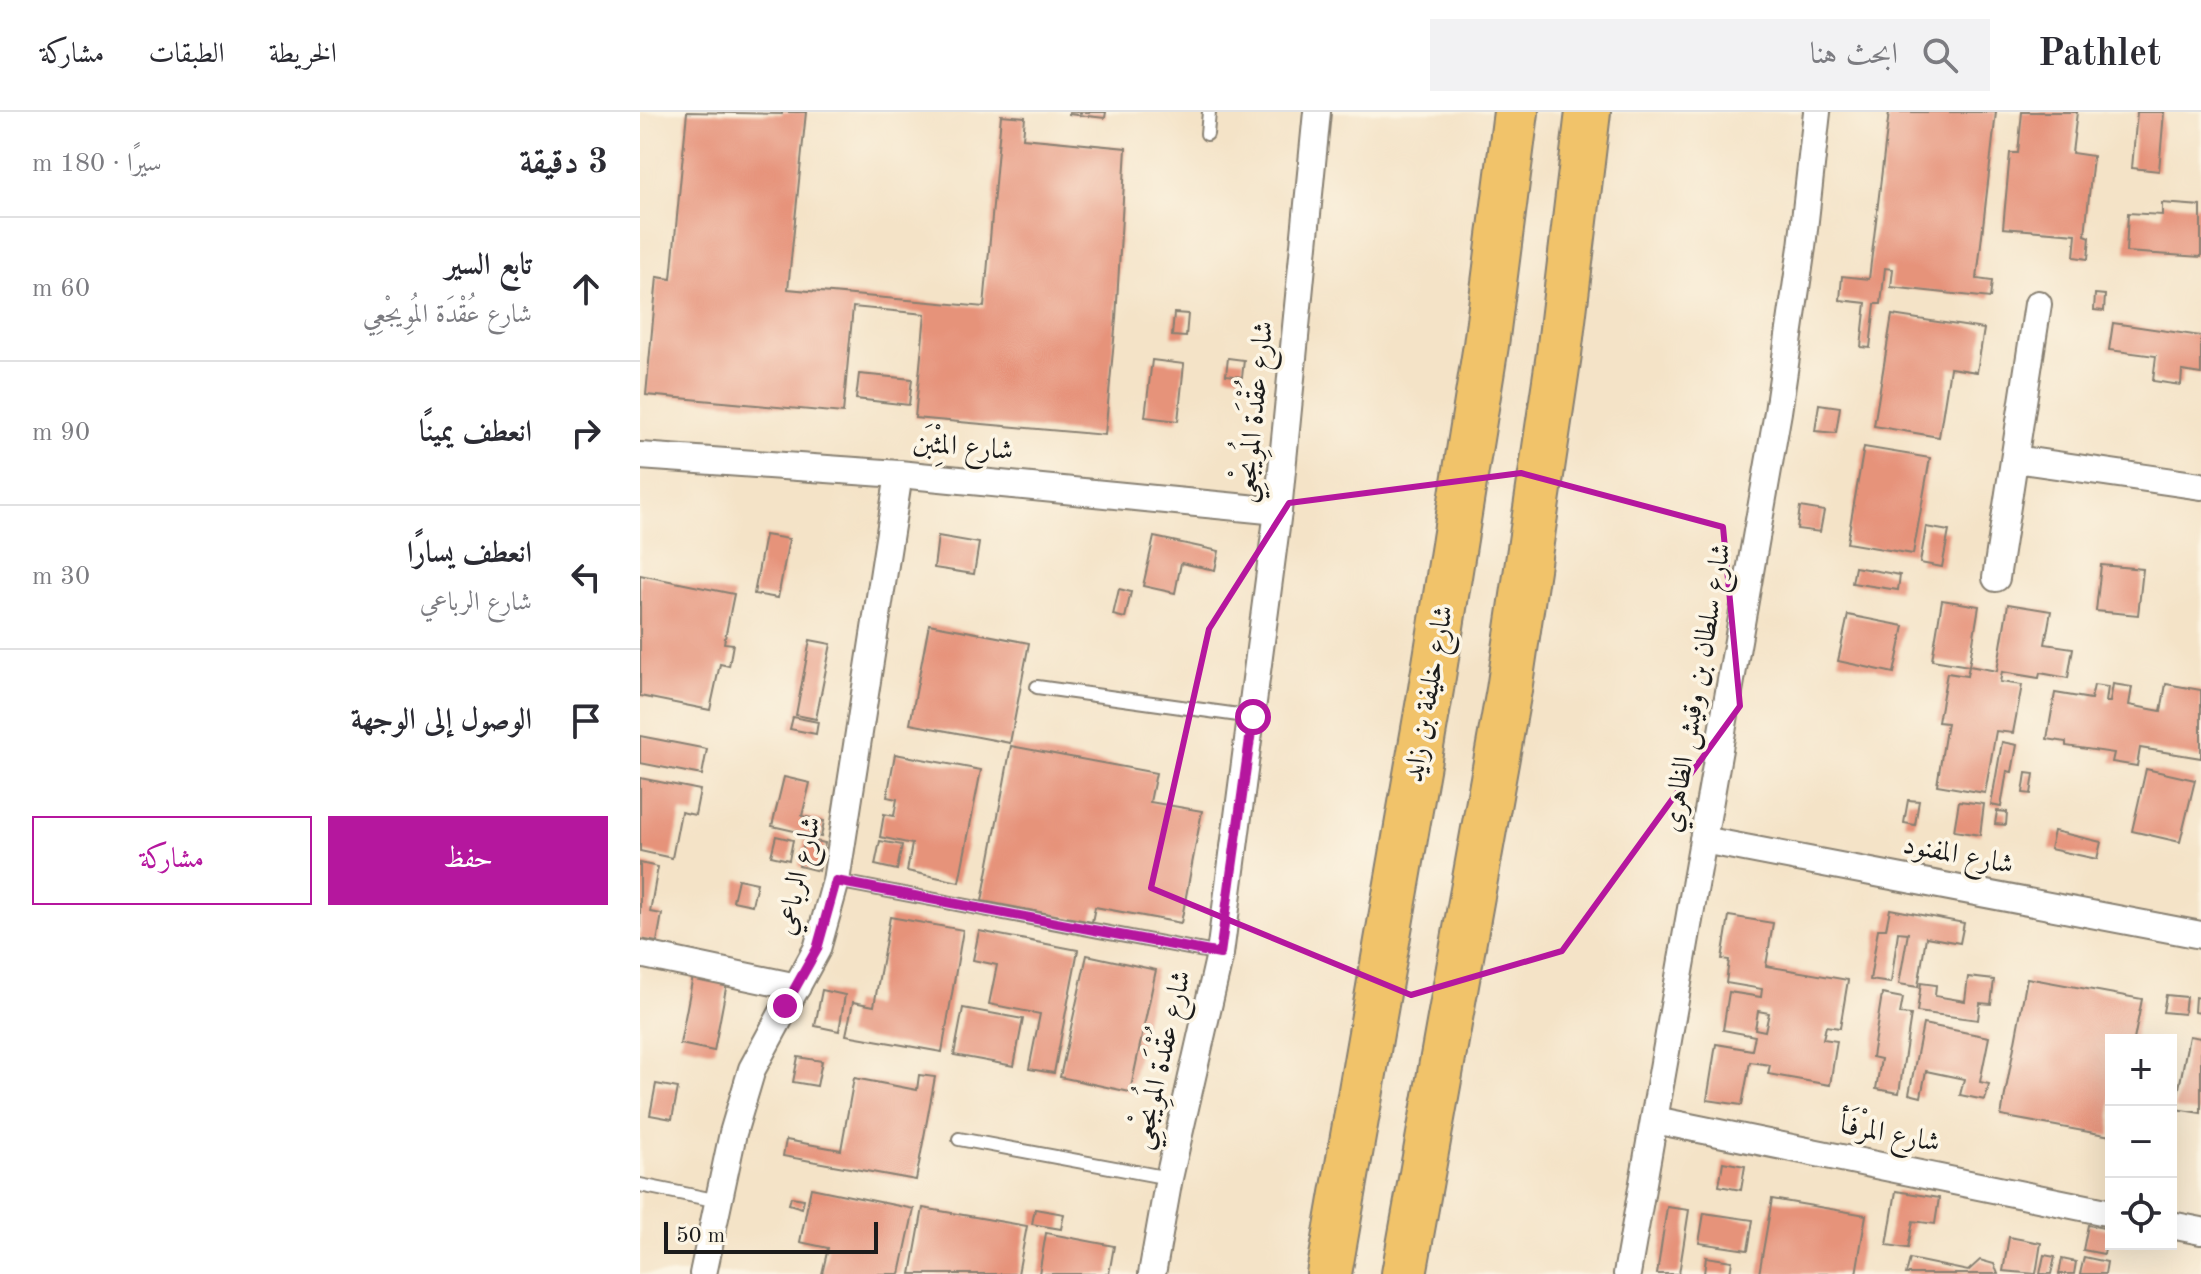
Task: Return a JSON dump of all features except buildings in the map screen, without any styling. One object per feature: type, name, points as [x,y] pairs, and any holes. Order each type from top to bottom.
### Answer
[{"type":"highway","name":"شارع خليفة بن زايد","points":[[1329,1274],[1431,689],[1486,345],[1516,112]]},
{"type":"highway","points":[[1404,1274],[1509,690],[1559,354],[1588,112]]},
{"type":"street","name":"شارع عُقْدَة المُوِيجْعِي","points":[[1152,1274],[1169,1178],[1220,954],[1278,511],[1317,112]]},
{"type":"street","name":"شارع سلطان بن وقيش الظاهري","points":[[1627,1274],[1778,412],[1802,247],[1817,112]]},
{"type":"street","points":[[1996,578],[2038,304]]},
{"type":"street","name":"شارع المِثْبَن","points":[[640,456],[899,474],[1278,511]]},
{"type":"street","points":[[2015,459],[2201,486]]},
{"type":"street","name":"شارع الرباعي","points":[[703,1274],[733,1133],[752,1069],[817,949],[836,881],[899,474]]},
{"type":"street","name":"شارع المفنود","points":[[1703,840],[2201,935]]},
{"type":"street","points":[[640,954],[797,987]]},
{"type":"street","name":"شارع المرْفَأ","points":[[1655,1120],[2105,1212]]},
{"type":"street","points":[[2177,1226],[2201,1231]]},
{"type":"lane","points":[[1207,134],[1209,112]]},
{"type":"lane","points":[[1037,687],[1253,717]]},
{"type":"lane","points":[[836,881],[1220,954]]},
{"type":"lane","name":"شارع عُقْدَة المُوِيجْعِي","points":[[959,1139],[1169,1178]]},
{"type":"lane","points":[[640,1185],[719,1201]]},
{"type":"highlighted area","points":[[1521,473],[1723,527],[1740,706],[1562,951],[1411,995],[1151,888],[1209,629],[1289,503]]},
{"type":"route","points":[[785,1006],[817,949],[836,881],[1220,954],[1253,717]]}]
